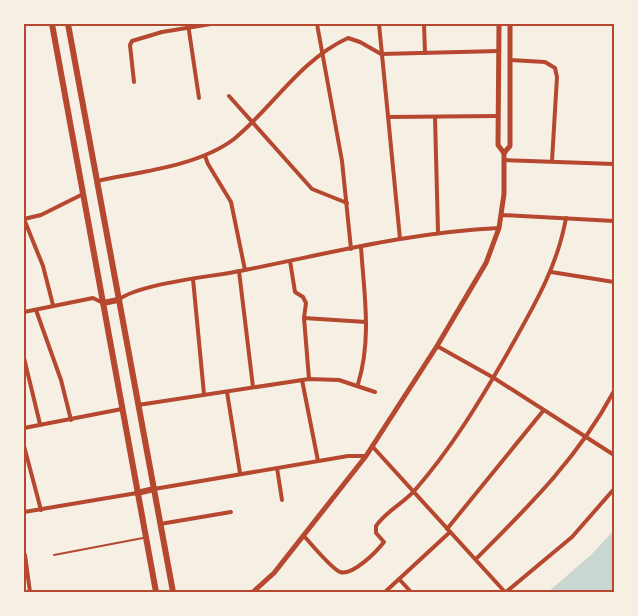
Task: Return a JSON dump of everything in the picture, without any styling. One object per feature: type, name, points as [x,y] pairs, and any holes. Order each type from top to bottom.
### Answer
[{"type":"highway","points":[[52,24],[156,592]]},
{"type":"highway","points":[[68,24],[173,592]]},
{"type":"highway","points":[[103,303],[118,300]]},
{"type":"highway","points":[[137,493],[154,489]]},
{"type":"street","points":[[134,82],[130,45],[132,41],[189,26],[211,24]]},
{"type":"street","points":[[317,24],[342,161],[351,249]]},
{"type":"street","points":[[379,24],[400,239]]},
{"type":"street","points":[[424,24],[425,53]]},
{"type":"street","points":[[254,592],[274,573],[366,456],[437,346],[486,263],[499,228],[504,194],[504,156],[498,145],[499,24]]},
{"type":"street","points":[[504,156],[510,146],[510,24]]},
{"type":"street","points":[[189,26],[198,98]]},
{"type":"street","points":[[97,181],[205,156],[233,140],[296,75],[343,40],[351,38],[381,54],[510,52]]},
{"type":"street","points":[[510,60],[545,62],[555,68],[557,77],[552,161]]},
{"type":"street","points":[[229,96],[251,123],[312,189],[347,203]]},
{"type":"street","points":[[388,117],[498,116]]},
{"type":"street","points":[[435,117],[438,232]]},
{"type":"street","points":[[205,156],[231,202],[246,270]]},
{"type":"street","points":[[504,156],[552,161],[614,164]]},
{"type":"street","points":[[54,305],[43,266],[24,219],[40,215],[83,194]]},
{"type":"street","points":[[501,215],[614,221]]},
{"type":"street","points":[[304,536],[336,569],[344,572],[351,571],[384,542],[375,531],[377,523],[414,492],[450,446],[494,378],[551,272],[560,251],[566,218]]},
{"type":"street","points":[[118,300],[128,293],[400,239],[438,232],[499,228]]},
{"type":"street","points":[[358,384],[363,369],[367,312],[361,247]]},
{"type":"street","points":[[290,261],[295,292],[303,297],[306,303],[304,318],[309,378]]},
{"type":"street","points":[[239,271],[253,387]]},
{"type":"street","points":[[551,272],[614,282]]},
{"type":"street","points":[[193,279],[204,394]]},
{"type":"street","points":[[24,312],[93,298],[103,303]]},
{"type":"street","points":[[36,310],[61,380],[71,420]]},
{"type":"street","points":[[304,318],[366,322]]},
{"type":"street","points":[[437,346],[494,378],[614,455]]},
{"type":"street","points":[[24,358],[40,424]]},
{"type":"street","points":[[138,405],[309,378],[338,380],[358,384],[375,392]]},
{"type":"street","points":[[302,380],[318,461]]},
{"type":"street","points":[[227,392],[240,473]]},
{"type":"street","points":[[476,559],[535,501],[587,437],[614,392]]},
{"type":"street","points":[[24,428],[122,409]]},
{"type":"street","points":[[385,592],[448,530],[543,411]]},
{"type":"street","points":[[24,446],[41,510]]},
{"type":"street","points":[[372,446],[506,592],[572,537],[614,488]]},
{"type":"street","points":[[154,489],[348,456],[366,456]]},
{"type":"street","points":[[277,468],[282,500]]},
{"type":"street","points":[[24,512],[137,493]]},
{"type":"street","points":[[160,524],[232,512]]},
{"type":"street","points":[[25,556],[30,592]]},
{"type":"street","points":[[399,579],[411,592]]},
{"type":"lane","points":[[54,555],[146,538]]},
{"type":"shaded area","points":[[614,530],[614,592],[548,592],[591,555]]}]
